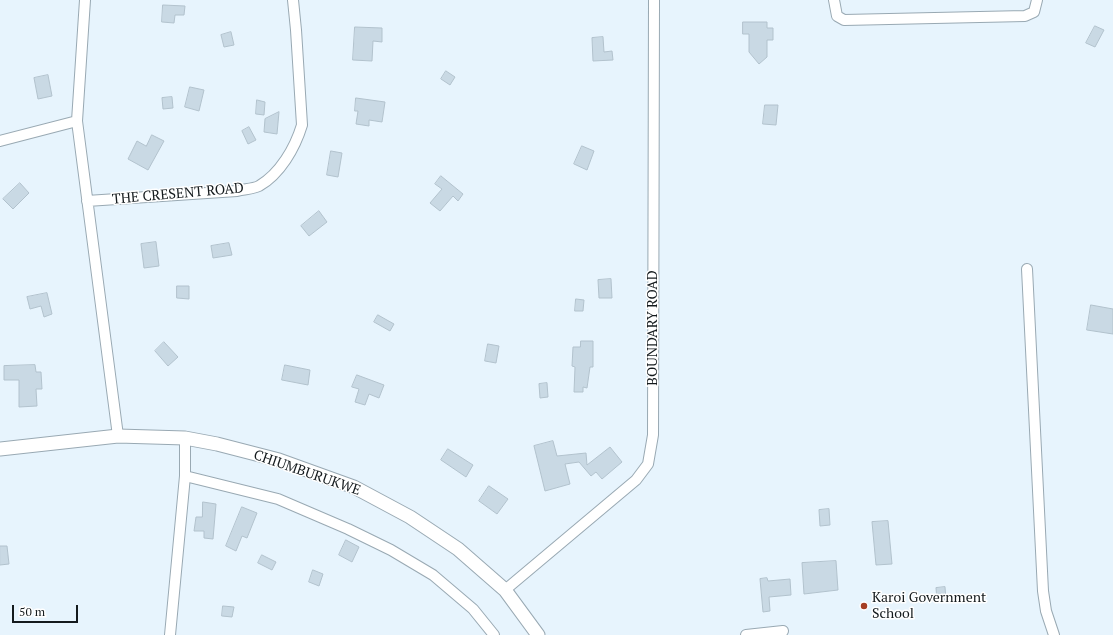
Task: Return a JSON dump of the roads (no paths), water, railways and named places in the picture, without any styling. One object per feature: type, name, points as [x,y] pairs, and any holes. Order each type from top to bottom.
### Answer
[{"type":"street","points":[[85,0],[77,121],[118,436]]},
{"type":"street","name":"THE CRESENT ROAD","points":[[87,201],[237,191],[258,186],[274,175],[287,157],[298,137],[302,125],[293,0]]},
{"type":"street","name":"BOUNDARY ROAD","points":[[505,590],[636,480],[648,464],[653,435],[654,0]]},
{"type":"street","points":[[834,0],[837,16],[844,20],[1025,16],[1034,12],[1037,0]]},
{"type":"street","points":[[0,141],[77,121]]},
{"type":"street","points":[[1027,269],[1043,591],[1046,611],[1054,635]]},
{"type":"street","name":"CHIUMBURUKWE","points":[[0,449],[118,436],[186,438],[217,444],[279,460],[354,487],[416,521],[458,549],[505,590],[538,635]]},
{"type":"street","points":[[170,635],[185,476],[186,438]]},
{"type":"street","points":[[185,476],[278,499],[348,529],[391,550],[439,580],[473,609],[494,635]]},
{"type":"street","points":[[746,635],[783,631]]},
{"type":"place","name":"Karoi Government School","points":[[864,606]]}]
